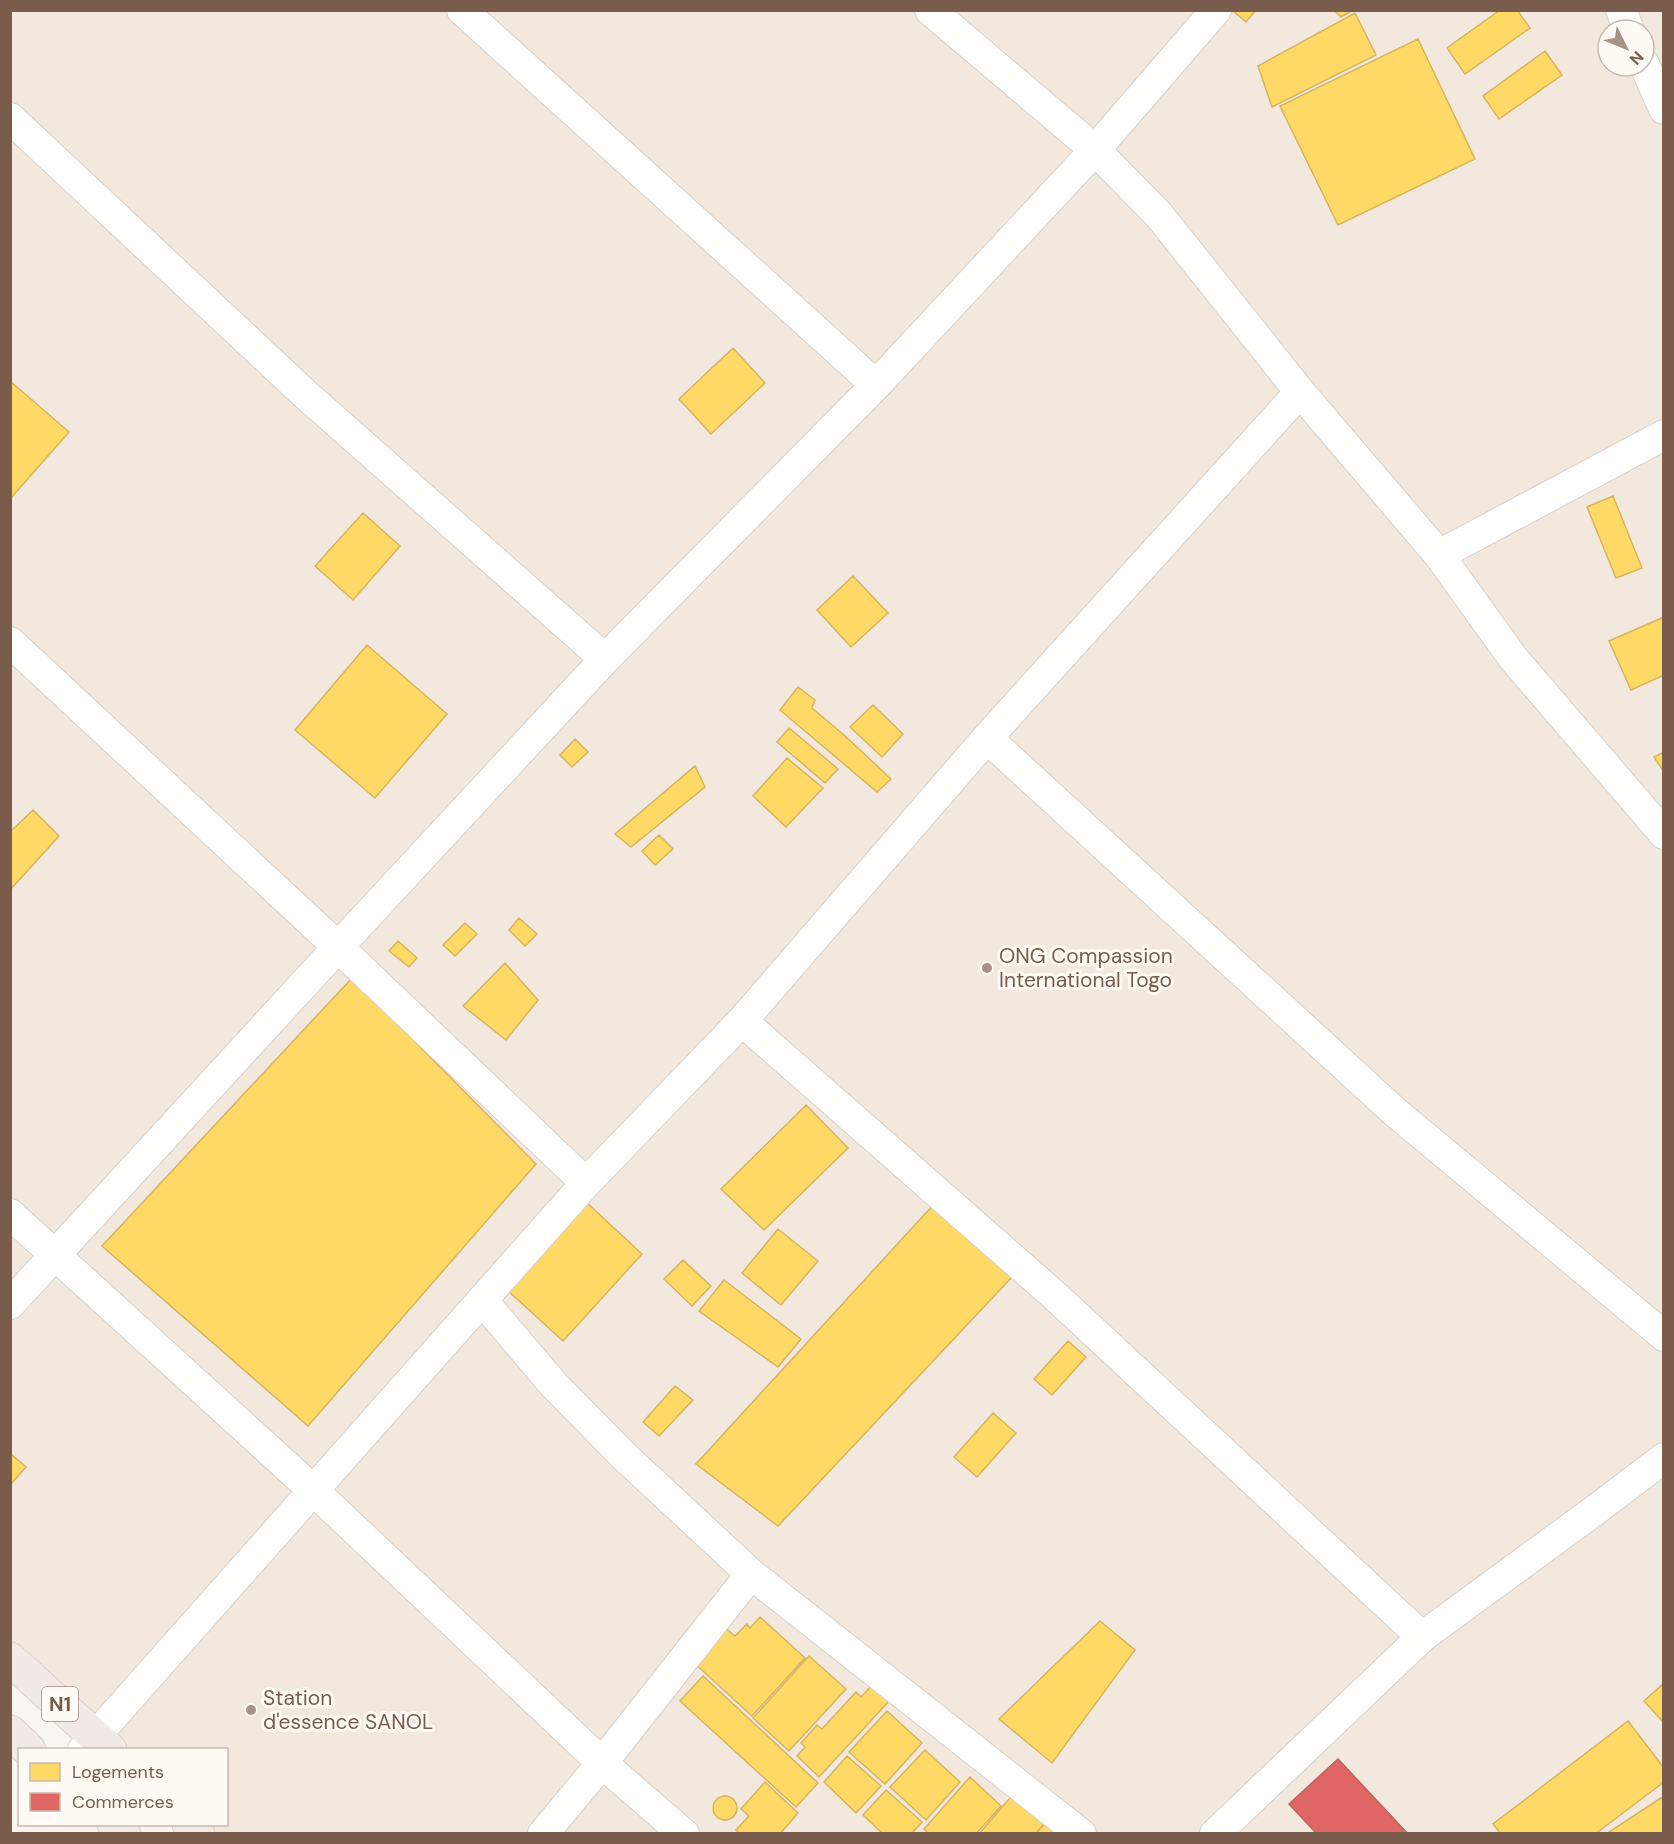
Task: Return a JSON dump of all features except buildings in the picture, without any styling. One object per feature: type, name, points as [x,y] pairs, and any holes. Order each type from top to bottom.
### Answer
[{"type":"highway","name":"N1","points":[[10,1659],[96,1745]]},
{"type":"highway","name":"N1","points":[[10,1732],[28,1748]]},
{"type":"street","points":[[462,10],[876,385]]},
{"type":"street","points":[[930,10],[1095,150],[1159,215],[1300,392],[1439,555],[1513,658],[1664,834]]},
{"type":"street","points":[[10,1304],[604,659],[876,385],[1095,150],[1216,10]]},
{"type":"street","points":[[1650,78],[1664,109]]},
{"type":"street","points":[[10,118],[305,394],[604,659]]},
{"type":"street","points":[[96,1745],[313,1490],[482,1300],[586,1184],[742,1021],[987,738],[1300,392]]},
{"type":"street","points":[[1439,555],[1664,435]]},
{"type":"street","points":[[10,642],[338,947],[586,1184]]},
{"type":"street","points":[[987,738],[1395,1113],[1664,1336]]},
{"type":"street","points":[[742,1021],[1054,1295],[1422,1637]]},
{"type":"street","points":[[10,1214],[313,1490],[602,1762],[684,1833]]},
{"type":"street","points":[[482,1300],[554,1385],[625,1456],[752,1574],[1081,1833]]},
{"type":"street","points":[[1215,1833],[1422,1637],[1664,1458]]},
{"type":"street","points":[[543,1833],[752,1574]]},
{"type":"shaded area","points":[[11,11],[1663,11],[1663,1833],[209,1833],[200,1826],[228,1826],[228,1748],[111,1748],[11,1662]]},
{"type":"place","name":"ONG Compassion International Togo","points":[[987,968]]},
{"type":"place","name":"Station d'essence SANOL","points":[[251,1710]]}]
